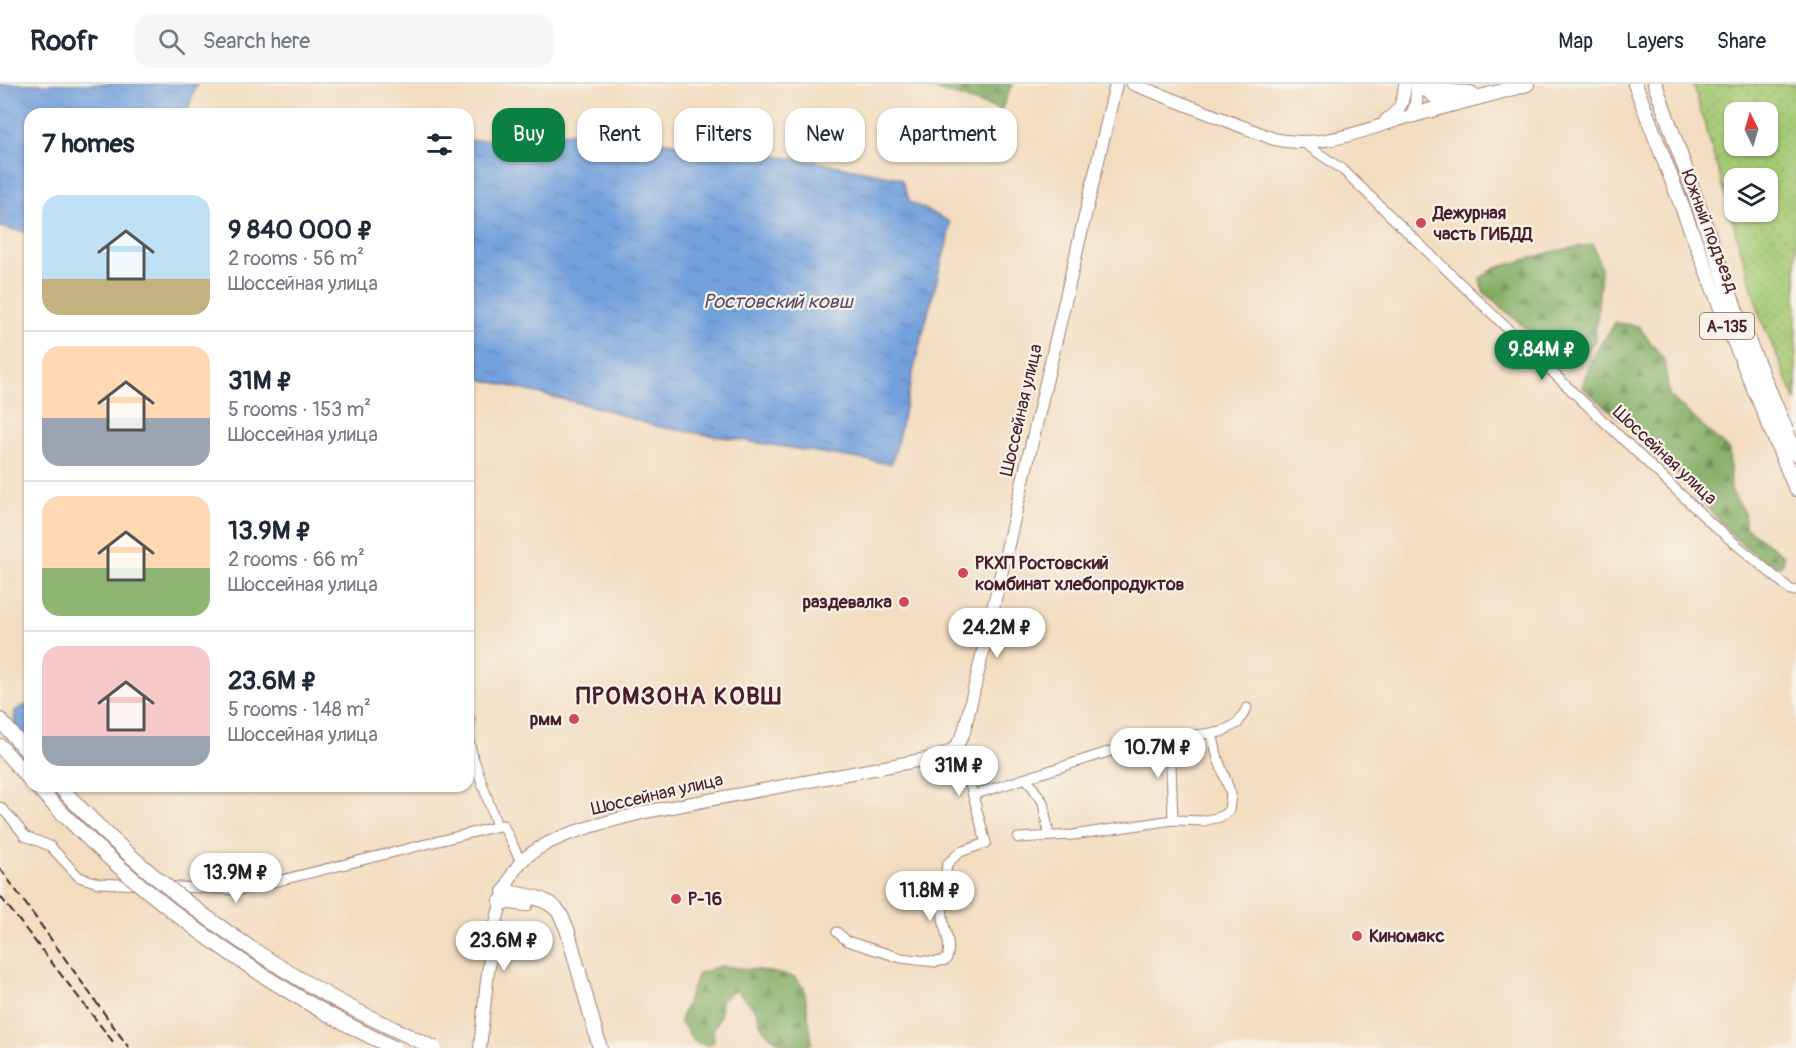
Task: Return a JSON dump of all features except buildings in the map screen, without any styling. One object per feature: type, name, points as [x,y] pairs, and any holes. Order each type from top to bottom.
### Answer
[{"type":"main road","name":"Шоссейная улица","points":[[480,1048],[492,947],[503,897],[511,877],[521,862],[540,848],[601,824],[645,812],[937,757],[952,752],[959,744],[964,732],[1116,84]]},
{"type":"main road","name":"Шоссейная улица","points":[[1133,84],[1274,139],[1289,142],[1330,141],[1411,116]]},
{"type":"main road","points":[[1378,126],[1396,113],[1402,103],[1405,84]]},
{"type":"main road","points":[[1418,84],[1434,96],[1452,104]]},
{"type":"main road","points":[[1411,116],[1416,105],[1418,84]]},
{"type":"main road","points":[[1439,84],[1451,92],[1471,93]]},
{"type":"main road","points":[[1452,104],[1471,93],[1501,84]]},
{"type":"main road","points":[[1411,116],[1527,84]]},
{"type":"main road","name":"Южный подъезд","points":[[1655,85],[1739,319],[1796,454]]},
{"type":"main road","name":"Южный подъезд","points":[[1635,87],[1727,324],[1796,489]]},
{"type":"main road","points":[[0,720],[24,748]]},
{"type":"main road","points":[[0,746],[24,773]]},
{"type":"main road","points":[[42,792],[69,822],[109,859],[211,941],[330,1016],[394,1048]]},
{"type":"main road","points":[[64,792],[123,848],[220,927],[338,1001],[434,1048]]},
{"type":"main road","points":[[503,897],[530,896],[547,902],[560,913],[567,929],[600,1048]]},
{"type":"main road","points":[[503,897],[544,908],[554,918],[561,934],[593,1048]]},
{"type":"street","name":"Шоссейная улица","points":[[1304,143],[1343,170],[1714,526],[1791,590],[1796,591]]},
{"type":"street","points":[[973,795],[1127,746],[1228,730],[1238,723],[1247,708]]},
{"type":"street","points":[[1018,838],[1073,835],[1173,820],[1203,821],[1220,817],[1229,810],[1231,794],[1218,759],[1212,733]]},
{"type":"street","points":[[1170,738],[1173,820]]},
{"type":"street","points":[[837,932],[847,941],[901,958],[935,962],[946,960],[950,953],[943,917],[947,864],[960,852],[986,843],[959,744]]},
{"type":"street","points":[[474,761],[500,826],[521,862]]},
{"type":"street","points":[[1026,778],[1043,802],[1049,836]]},
{"type":"street","points":[[0,807],[25,836],[51,846],[79,877],[87,880],[98,883],[227,891],[252,889],[500,826]]},
{"type":"green space","points":[[920,84],[1012,84],[1002,108],[995,108]]},
{"type":"green space","points":[[1693,84],[1796,84],[1796,401],[1761,319],[1733,222],[1778,222],[1778,168],[1724,168],[1724,191]]},
{"type":"green space","points":[[1593,244],[1601,269],[1595,340],[1578,363],[1538,339],[1483,291],[1480,278],[1496,268],[1556,251]]},
{"type":"green space","points":[[1615,323],[1638,326],[1664,360],[1669,395],[1729,450],[1731,490],[1745,515],[1745,527],[1783,555],[1783,563],[1778,567],[1761,559],[1735,538],[1654,447],[1582,387],[1593,355]]},
{"type":"green space","points":[[720,966],[794,977],[804,988],[812,1043],[803,1048],[795,1047],[773,1038],[762,1026],[758,1012],[737,991],[730,993],[721,1001],[720,1015],[713,1031],[714,1042],[707,1045],[695,1042],[680,1021],[698,974]]},
{"type":"water","points":[[0,84],[198,84],[189,108],[24,108],[24,232],[0,227]]},
{"type":"water","name":"Ростовский ковш","points":[[577,133],[577,162],[662,162],[662,142],[674,143],[674,162],[773,162],[773,156],[785,158],[785,162],[817,162],[899,178],[910,202],[950,223],[891,464],[659,427],[611,411],[474,377],[474,141],[492,139],[492,162],[565,162],[565,134]]},
{"type":"water","points":[[24,706],[24,737],[15,725],[15,711]]},
{"type":"railway","points":[[0,868],[129,1048]]},
{"type":"railway","points":[[0,896],[114,1043]]},
{"type":"place","name":"Дежурная часть ГИБДД","points":[[1421,223]]},
{"type":"place","name":"РКХП Ростовский комбинат хлебопродуктов","points":[[963,573]]},
{"type":"place","name":"раздевалка","points":[[904,602]]},
{"type":"place","name":"рмм","points":[[574,719]]},
{"type":"place","name":"Р-16","points":[[676,899]]},
{"type":"place","name":"Киномакс","points":[[1357,936]]},
{"type":"district","name":"ПРОМЗОНА КОВШ","points":[[679,696]]}]
